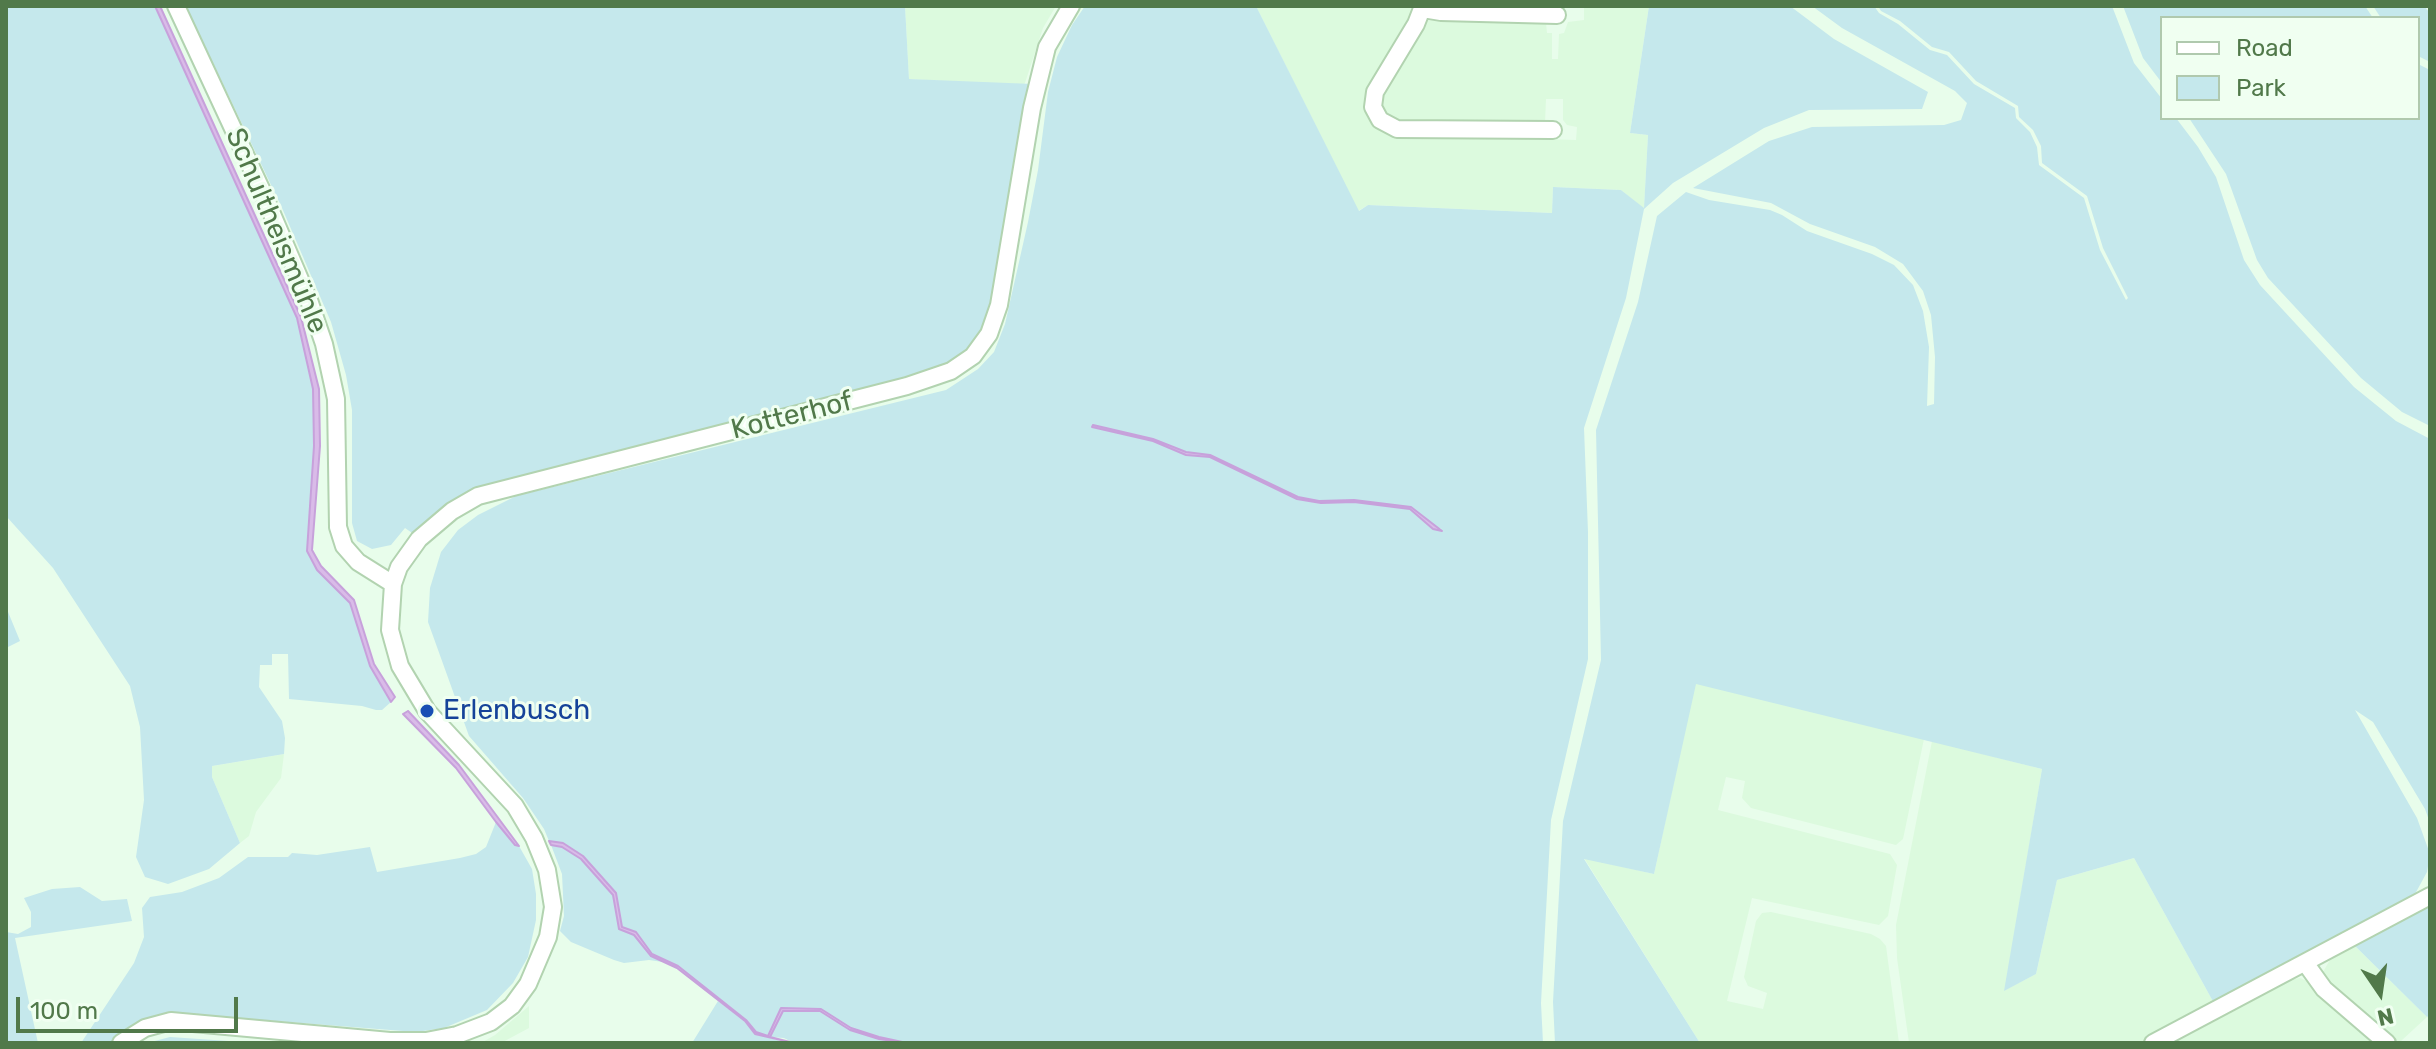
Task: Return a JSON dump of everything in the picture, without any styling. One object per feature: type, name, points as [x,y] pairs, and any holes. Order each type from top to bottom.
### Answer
[{"type":"street","name":"Schultheismühle","points":[[176,6],[263,193],[324,344],[336,399],[338,527],[344,546],[358,562],[393,584]]},
{"type":"street","name":"Kotterhof","points":[[393,584],[399,567],[419,539],[452,511],[478,496],[907,386],[951,371],[973,356],[989,334],[999,305],[1032,108],[1047,47],[1071,6]]},
{"type":"street","points":[[1553,130],[1397,129],[1380,120],[1373,107],[1375,92],[1423,7],[1441,12],[1557,15]]},
{"type":"street","points":[[121,1043],[145,1028],[171,1021],[390,1041],[426,1041],[457,1035],[491,1022],[512,1006],[528,984],[548,937],[553,907],[547,870],[534,838],[515,806],[427,711],[400,666],[390,630],[393,584]]},
{"type":"street","points":[[2153,1043],[2430,896]]},
{"type":"street","points":[[2306,964],[2324,989],[2387,1043]]},
{"type":"shaded area","points":[[155,6],[160,6],[301,317],[319,389],[320,446],[312,550],[321,566],[354,600],[374,664],[395,697],[391,702],[370,666],[350,603],[317,570],[307,551],[314,446],[313,389],[297,318]]},
{"type":"shaded area","points":[[905,6],[1056,6],[1043,28],[1024,86],[909,79]]},
{"type":"shaded area","points":[[1256,6],[1415,6],[1368,93],[1397,134],[1576,140],[1577,127],[1567,125],[1563,120],[1563,99],[1546,99],[1545,123],[1542,125],[1397,121],[1388,117],[1380,99],[1427,20],[1546,23],[1547,33],[1552,33],[1552,59],[1558,59],[1559,34],[1564,33],[1568,22],[1584,20],[1584,7],[1563,6],[1649,6],[1630,133],[1648,135],[1644,209],[1621,190],[1553,187],[1552,213],[1368,205],[1358,211]]},
{"type":"shaded area","points":[[1093,425],[1153,439],[1186,452],[1210,455],[1298,497],[1411,507],[1442,531],[1433,529],[1410,509],[1354,502],[1321,503],[1297,499],[1210,457],[1186,455],[1153,441]]},
{"type":"shaded area","points":[[1695,683],[1924,739],[1903,839],[1896,845],[1751,808],[1742,798],[1745,781],[1726,777],[1718,810],[1890,854],[1897,865],[1888,916],[1879,925],[1752,898],[1727,1001],[1763,1009],[1767,993],[1748,986],[1744,977],[1756,921],[1762,913],[1771,912],[1871,934],[1886,946],[1899,1043],[1700,1043],[1584,858],[1654,874]]},
{"type":"shaded area","points":[[408,711],[459,765],[519,846],[496,822],[456,768],[403,714]]},
{"type":"shaded area","points":[[1932,741],[2042,769],[2005,990],[2036,974],[2057,880],[2134,858],[2215,1005],[2139,1043],[1909,1043],[1897,958],[1896,925]]},
{"type":"shaded area","points":[[284,754],[281,778],[256,812],[249,836],[240,843],[212,777],[212,766]]},
{"type":"shaded area","points":[[549,841],[563,843],[583,856],[616,893],[622,927],[636,932],[652,954],[678,966],[746,1020],[756,1032],[768,1036],[781,1008],[821,1009],[851,1028],[907,1043],[879,1039],[850,1030],[820,1011],[783,1011],[770,1037],[794,1043],[755,1034],[745,1021],[677,968],[651,956],[634,935],[619,929],[613,895],[581,859],[562,847],[551,845]]},
{"type":"shaded area","points":[[2354,945],[2427,1017],[2401,1041],[2391,1041],[2329,988],[2323,972],[2331,958]]},
{"type":"shaded area","points":[[2300,978],[2309,982],[2380,1043],[2168,1043],[2290,980]]},
{"type":"shaded area","points":[[529,1006],[529,1028],[501,1043],[481,1043],[495,1035]]},
{"type":"green space","points":[[6,6],[155,6],[297,318],[313,389],[314,446],[307,551],[317,570],[350,603],[370,666],[391,702],[382,710],[376,710],[289,699],[288,654],[272,654],[272,665],[260,665],[259,687],[282,721],[284,754],[212,766],[212,777],[240,843],[209,869],[168,884],[145,877],[136,857],[144,800],[140,727],[130,686],[53,568],[6,516]]},
{"type":"green space","points":[[186,6],[905,6],[909,79],[1033,84],[1013,216],[985,334],[950,369],[516,481],[415,535],[405,528],[391,545],[372,549],[357,541],[352,523],[352,410],[331,322],[282,208]]},
{"type":"green space","points":[[1085,6],[1256,6],[1359,211],[1368,205],[1552,213],[1553,187],[1621,190],[1644,208],[1648,135],[1630,133],[1649,6],[1790,6],[1834,39],[1928,92],[1922,109],[1809,110],[1764,128],[1673,183],[1644,209],[1626,298],[1584,428],[1588,659],[1551,820],[1541,1003],[1543,1043],[907,1043],[851,1028],[821,1009],[782,1008],[768,1036],[756,1032],[746,1020],[678,966],[652,954],[636,932],[622,927],[616,893],[583,856],[563,844],[549,841],[523,798],[469,736],[428,622],[430,588],[441,552],[458,530],[478,515],[516,496],[946,390],[978,369],[994,352],[1005,324],[1028,222],[1048,92],[1057,57]],"holes":[[[1093,425],[1153,439],[1186,452],[1210,455],[1298,497],[1411,507],[1434,527],[1442,529],[1433,529],[1410,509],[1297,499],[1210,457],[1186,455],[1153,441]]]},
{"type":"green space","points":[[1812,6],[1874,6],[1879,13],[1930,50],[1947,55],[1974,84],[2015,108],[2016,118],[2030,132],[2037,147],[2039,165],[2084,198],[2100,250],[2126,300],[2128,298],[2103,248],[2087,196],[2042,163],[2041,146],[2033,130],[2019,117],[2018,106],[1976,81],[1949,52],[1932,47],[1878,6],[2112,6],[2134,63],[2160,96],[2160,120],[2178,120],[2216,177],[2244,260],[2260,285],[2354,387],[2396,421],[2430,439],[2430,823],[2425,809],[2373,722],[2355,710],[2417,818],[2430,854],[2427,872],[2415,894],[2215,1005],[2134,858],[2057,880],[2036,974],[2004,991],[2042,769],[1696,684],[1654,874],[1584,859],[1700,1043],[1555,1043],[1553,1002],[1563,821],[1601,660],[1596,430],[1638,302],[1657,216],[1686,192],[1709,200],[1770,210],[1807,231],[1894,265],[1913,285],[1923,311],[1929,347],[1927,406],[1934,404],[1935,357],[1931,315],[1923,291],[1903,264],[1875,247],[1810,224],[1771,203],[1693,188],[1769,141],[1812,127],[1944,125],[1961,120],[1967,103],[1955,91],[1842,28]]},
{"type":"green space","points":[[2123,6],[2365,6],[2372,16],[2160,16],[2160,80],[2143,58]]},
{"type":"green space","points":[[2373,6],[2424,6],[2430,13],[2430,62],[2420,57],[2420,16],[2380,16]]},
{"type":"green space","points":[[2420,65],[2430,70],[2430,426],[2402,412],[2361,378],[2268,278],[2257,260],[2226,174],[2190,120],[2420,120]]},
{"type":"green space","points":[[6,607],[20,641],[6,648]]},
{"type":"green space","points":[[496,822],[519,846],[532,869],[536,920],[528,957],[513,983],[487,1010],[444,1028],[416,1032],[211,1016],[170,1016],[123,1033],[112,1043],[81,1043],[134,963],[144,937],[142,908],[150,897],[182,892],[219,878],[248,857],[288,857],[292,853],[317,855],[370,847],[377,872],[460,858],[476,854],[486,847]]},
{"type":"green space","points":[[551,845],[562,847],[581,859],[613,895],[619,929],[634,935],[651,956],[663,962],[624,963],[614,960],[571,942],[560,931],[564,916],[562,874]]},
{"type":"green space","points":[[80,887],[102,901],[127,899],[132,921],[15,938],[38,1043],[6,1043],[6,932],[18,934],[31,927],[31,912],[24,898],[52,889]]},
{"type":"green space","points":[[2430,902],[2430,1014],[2427,1017],[2354,945]]},
{"type":"green space","points":[[718,1001],[745,1021],[755,1034],[789,1043],[692,1043]]},
{"type":"green space","points":[[783,1010],[820,1011],[850,1030],[899,1043],[794,1043],[784,1038],[770,1037]]},
{"type":"green space","points":[[170,1037],[258,1043],[147,1043]]},
{"type":"place","name":"Erlenbusch","points":[[427,711]]}]
